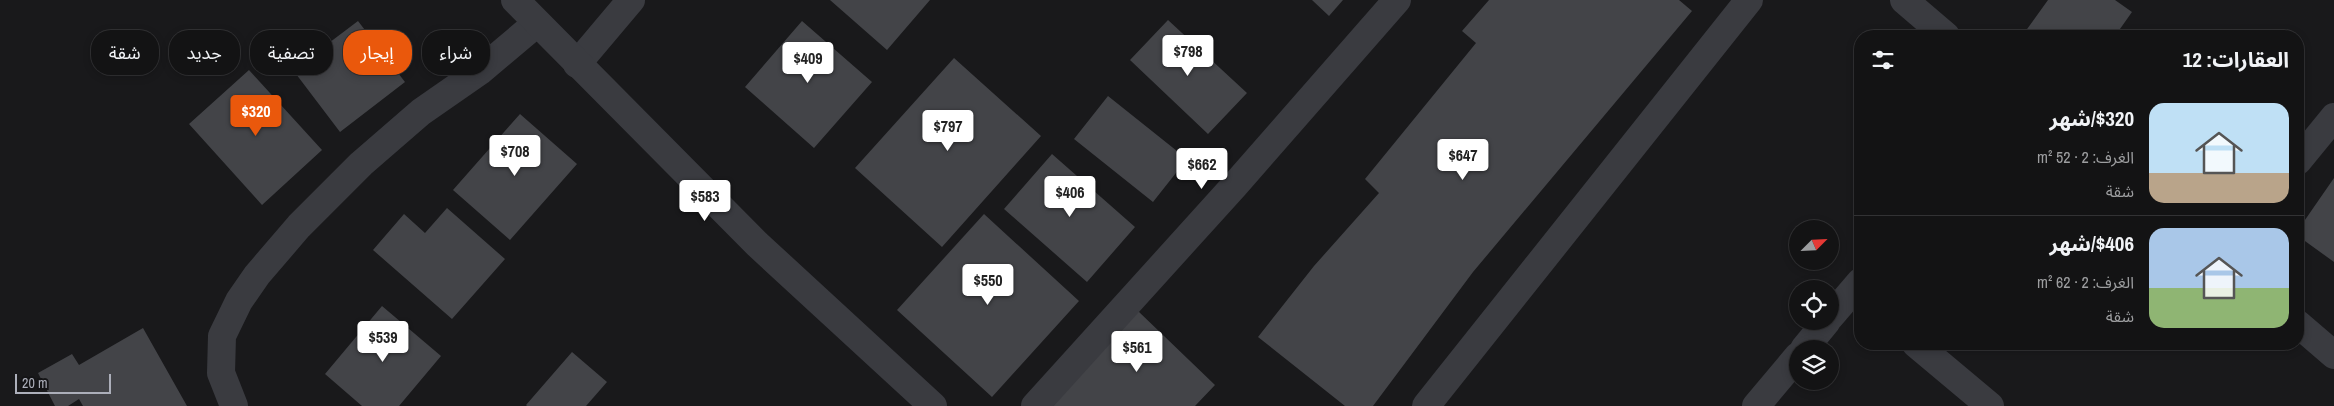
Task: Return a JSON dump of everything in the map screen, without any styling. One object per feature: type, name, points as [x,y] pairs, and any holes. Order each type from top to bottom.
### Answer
[{"type":"street","points":[[515,0],[757,244],[933,406]]},
{"type":"street","points":[[577,64],[632,0]]},
{"type":"street","points":[[1035,406],[1235,185],[1397,0]]},
{"type":"street","points":[[1426,406],[1749,0]]},
{"type":"street","points":[[1904,0],[1939,30]]},
{"type":"street","points":[[234,406],[221,373],[222,336],[239,300],[257,275],[300,226],[361,164],[421,112],[480,71],[537,23]]},
{"type":"street","points":[[2304,154],[2334,117]]},
{"type":"street","points":[[1839,308],[1854,294]]},
{"type":"street","points":[[2304,329],[2334,355]]},
{"type":"street","points":[[1811,340],[1820,330]]},
{"type":"street","points":[[1923,350],[1990,406]]},
{"type":"street","points":[[1756,406],[1789,367]]},
{"type":"building","points":[[830,0],[930,0],[887,50]]},
{"type":"building","points":[[1312,0],[1343,0],[1329,16]]},
{"type":"building","points":[[1489,0],[1679,0],[1692,11],[1473,272],[1373,406],[1345,406],[1258,337],[1314,266],[1379,193],[1365,179],[1476,43],[1462,31]]},
{"type":"building","points":[[2048,0],[2115,0],[2132,12],[2119,30],[2026,30]]},
{"type":"building","points":[[1168,20],[1247,93],[1208,134],[1130,60]]},
{"type":"building","points":[[358,21],[365,30],[346,30]]},
{"type":"building","points":[[802,21],[872,82],[814,148],[745,87]]},
{"type":"building","points":[[343,32],[343,75],[400,75],[405,82],[340,132],[297,75],[333,75],[333,40]]},
{"type":"building","points":[[954,58],[1041,136],[942,247],[855,168]]},
{"type":"building","points":[[249,70],[250,75],[254,75],[322,150],[262,205],[189,124]]},
{"type":"building","points":[[1108,96],[1187,159],[1153,202],[1074,139]]},
{"type":"building","points":[[520,114],[577,164],[510,240],[453,190]]},
{"type":"building","points":[[1052,154],[1135,227],[1087,282],[1004,209]]},
{"type":"building","points":[[2334,178],[2334,262],[2304,240],[2304,221]]},
{"type":"building","points":[[447,208],[505,259],[452,319],[373,250],[404,214],[425,233]]},
{"type":"building","points":[[984,214],[1079,301],[992,397],[897,310]]},
{"type":"building","points":[[382,306],[441,356],[399,406],[362,406],[325,374]]},
{"type":"building","points":[[1138,311],[1215,385],[1195,406],[1047,406]]},
{"type":"building","points":[[143,328],[187,406],[83,406],[79,399],[68,406],[55,406],[38,373],[72,354],[79,365]]},
{"type":"building","points":[[572,352],[607,382],[586,406],[527,406],[526,405]]}]
